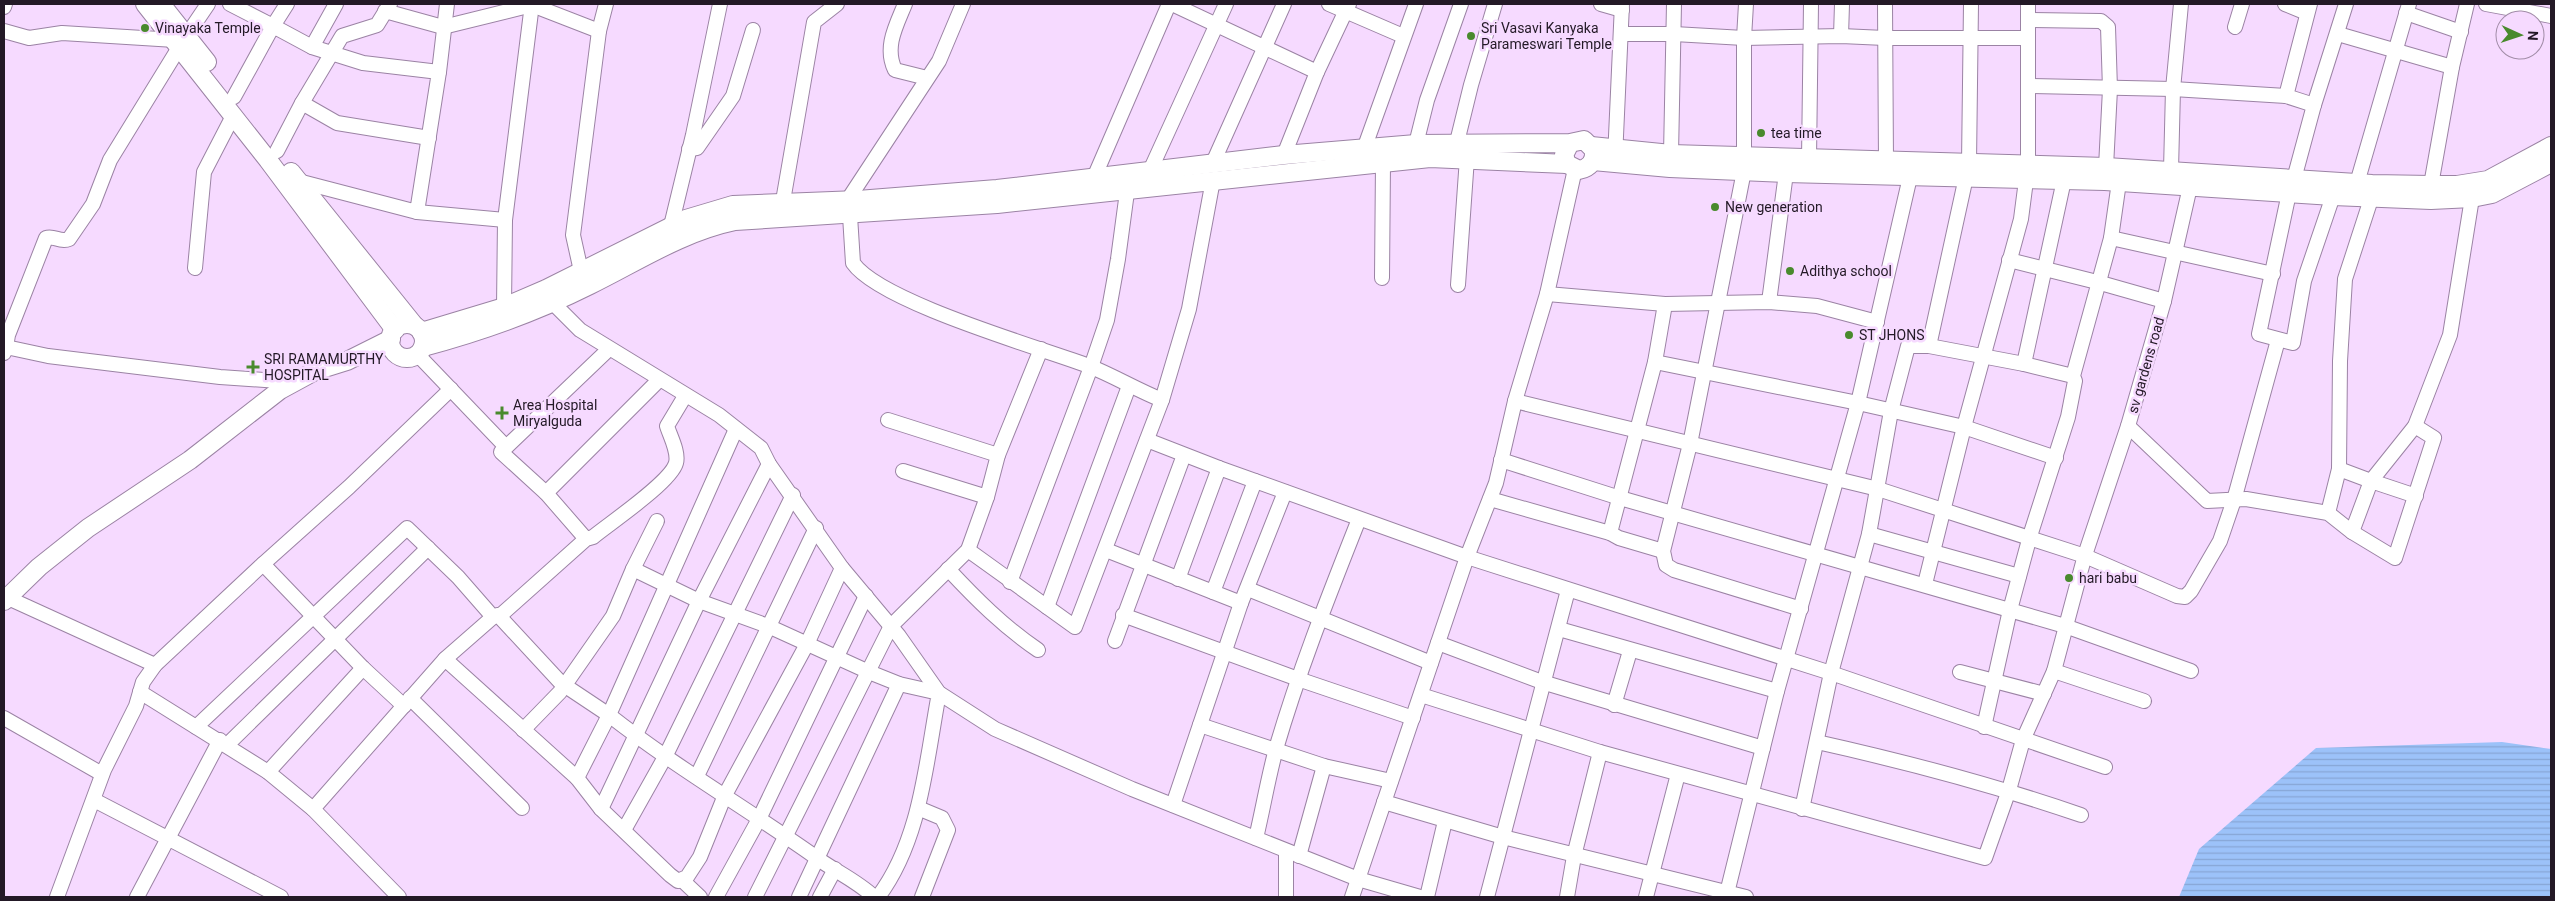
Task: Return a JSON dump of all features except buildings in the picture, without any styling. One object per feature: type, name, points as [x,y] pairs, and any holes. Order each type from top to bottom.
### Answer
[{"type":"main road","points":[[146,4],[234,96],[277,151],[415,343]]},
{"type":"main road","points":[[161,4],[181,41],[233,116],[333,245],[392,334],[393,349],[415,343],[504,307],[549,296],[675,241],[722,224],[997,189],[1149,173],[1213,173],[1383,163],[1430,158],[1467,158],[1584,169],[1592,154]]},
{"type":"main road","points":[[6,599],[40,567],[88,528],[190,460],[292,382],[315,371],[347,361],[509,321],[549,296],[581,271],[671,226],[718,207],[783,201],[849,207],[1127,192],[1284,155],[1457,142],[1570,142],[1579,140],[1592,154],[1671,154],[1744,163],[1786,173],[1910,177],[1968,170]]},
{"type":"main road","points":[[1570,142],[1564,155],[1571,167]]},
{"type":"main road","points":[[2027,172],[2064,180],[2119,182],[2192,180],[2292,186],[2357,183],[2457,185],[2488,180],[2551,146]]},
{"type":"main road","points":[[1616,155],[1670,168],[1809,159],[1886,162],[1968,170],[2027,172],[2106,167],[2171,170],[2192,180]]},
{"type":"main road","points":[[2292,186],[2333,196],[2472,198],[2510,186],[2551,163]]},
{"type":"main road","points":[[347,361],[392,334],[403,324],[415,343]]},
{"type":"street","points":[[208,4],[181,41],[110,160],[92,204],[68,239],[63,241],[52,237],[46,238],[4,349],[220,377],[292,382]]},
{"type":"street","points":[[230,4],[312,47],[363,63],[438,72]]},
{"type":"street","points":[[234,96],[287,4]]},
{"type":"street","points":[[312,47],[336,4]]},
{"type":"street","points":[[417,212],[447,4]]},
{"type":"street","points":[[504,307],[505,220],[532,4]]},
{"type":"street","points":[[277,151],[302,103],[342,36],[377,25],[388,8],[443,27],[532,4],[599,31]]},
{"type":"street","points":[[581,271],[573,235],[599,31],[606,4]]},
{"type":"street","points":[[783,201],[814,22],[837,4]]},
{"type":"street","points":[[905,4],[891,40],[889,58],[895,70],[927,78]]},
{"type":"street","points":[[963,4],[940,61],[927,78],[849,207],[851,255],[858,271],[910,300],[1092,368],[1162,400]]},
{"type":"street","points":[[1093,180],[1170,4],[1317,72]]},
{"type":"street","points":[[1149,173],[1226,4]]},
{"type":"street","points":[[968,550],[1075,627],[1162,400],[1188,309],[1213,173],[1263,47],[1284,4]]},
{"type":"street","points":[[1329,4],[1347,8],[1403,36]]},
{"type":"street","points":[[1364,149],[1416,4]]},
{"type":"street","points":[[1416,144],[1427,100],[1461,4]]},
{"type":"street","points":[[1457,142],[1471,85],[1495,4]]},
{"type":"street","points":[[1601,4],[1622,7],[1616,155]]},
{"type":"street","points":[[1671,154],[1674,4]]},
{"type":"street","points":[[1746,4],[1744,38],[1744,163],[1690,444],[1663,552],[1666,566],[1674,570],[1801,608]]},
{"type":"street","points":[[1809,159],[1811,4]]},
{"type":"street","points":[[1841,36],[1842,4]]},
{"type":"street","points":[[1885,4],[1886,162]]},
{"type":"street","points":[[1928,346],[1968,170],[1970,4]]},
{"type":"street","points":[[1925,584],[1982,357],[2020,219],[2027,172],[2028,4]]},
{"type":"street","points":[[2171,170],[2173,89],[2182,4]]},
{"type":"street","points":[[2235,27],[2242,4]]},
{"type":"street","points":[[2285,4],[2308,8],[2286,96]]},
{"type":"street","points":[[2333,196],[2304,281],[2293,343],[2259,334],[2292,186],[2314,105],[2346,4]]},
{"type":"street","points":[[2431,185],[2452,67],[2467,4]]},
{"type":"street","points":[[2486,4],[2535,8],[2551,16]]},
{"type":"street","points":[[671,226],[689,149],[716,5]]},
{"type":"street","points":[[1284,155],[1317,72],[1347,8]]},
{"type":"street","points":[[2357,183],[2408,9],[2461,32]]},
{"type":"street","points":[[2028,20],[2102,21],[2108,27],[2110,89],[2106,167]]},
{"type":"street","points":[[689,149],[697,148],[733,96],[753,30]]},
{"type":"street","points":[[4,31],[29,38],[62,34],[181,41]]},
{"type":"street","points":[[1621,34],[1674,34],[1744,38],[1810,36],[2027,38]]},
{"type":"street","points":[[2338,34],[2452,67]]},
{"type":"street","points":[[2029,86],[2173,89],[2286,96],[2314,105]]},
{"type":"street","points":[[302,103],[336,123],[429,138]]},
{"type":"street","points":[[195,268],[204,172],[233,116]]},
{"type":"street","points":[[1458,285],[1467,158]]},
{"type":"street","points":[[1382,278],[1383,163]]},
{"type":"street","points":[[1352,897],[1502,460],[1515,401],[1547,294],[1571,167]]},
{"type":"street","points":[[1769,302],[1786,173]]},
{"type":"street","points":[[1727,895],[1777,692],[1838,480],[1858,403],[1910,177]]},
{"type":"street","points":[[2024,364],[2064,180]]},
{"type":"street","name":"sv gardens road","points":[[1802,809],[1985,858],[2009,790],[2023,740],[2054,671],[2085,555],[2128,426],[2164,302],[2192,180]]},
{"type":"street","points":[[298,181],[417,212],[505,220]]},
{"type":"street","points":[[1984,727],[2019,576],[2068,417],[2075,381],[2073,376],[2097,282],[2111,238],[2119,182]]},
{"type":"street","points":[[1010,582],[1092,368],[1107,320],[1118,260],[1127,192]]},
{"type":"street","points":[[2328,514],[2339,469],[2340,361],[2345,279],[2371,198]]},
{"type":"street","points":[[2352,532],[2371,482],[2415,426],[2450,335],[2472,198]]},
{"type":"street","points":[[2111,238],[2273,274]]},
{"type":"street","points":[[2009,260],[2097,282],[2164,302]]},
{"type":"street","points":[[1547,294],[1665,304],[1769,302],[1817,306],[1877,322]]},
{"type":"street","points":[[196,727],[407,528],[564,685],[665,757],[697,776],[816,858],[878,897],[889,883],[918,808],[939,693],[891,626],[842,568],[816,528],[769,464],[761,448],[719,415],[685,396],[580,330],[549,296]]},
{"type":"street","points":[[1610,533],[1655,362],[1665,304]]},
{"type":"street","points":[[1515,401],[1636,432],[1878,489],[2085,555],[2177,596],[2185,597],[2191,591],[2220,540],[2234,500],[2278,340]]},
{"type":"street","points":[[415,343],[451,389],[506,447]]},
{"type":"street","points":[[1421,695],[1600,752],[1752,792],[1802,809],[1831,673],[1869,534],[1891,411],[1908,346],[1928,346],[2024,364],[2073,376]]},
{"type":"street","points":[[586,539],[546,493],[501,452],[609,349]]},
{"type":"street","points":[[755,897],[787,837],[891,626],[968,550],[987,497],[998,455],[1041,349]]},
{"type":"street","points":[[1655,362],[1704,374],[1858,403],[1964,428],[2056,458]]},
{"type":"street","points":[[546,493],[659,380]]},
{"type":"street","points":[[1047,607],[1129,386]]},
{"type":"street","points":[[57,897],[102,774],[136,706],[142,682],[155,665],[263,564],[349,488],[451,389]]},
{"type":"street","points":[[313,809],[445,659],[586,539],[593,537],[664,480],[675,465],[677,456],[667,426],[685,396]]},
{"type":"street","points":[[888,420],[998,455]]},
{"type":"street","points":[[2128,426],[2207,500],[2246,499],[2328,514],[2352,532],[2395,558],[2434,438],[2415,426]]},
{"type":"street","points":[[577,778],[608,715],[736,429]]},
{"type":"street","points":[[1147,440],[1219,468],[1468,557],[1831,673],[2105,767]]},
{"type":"street","points":[[1115,641],[1123,615],[1184,455]]},
{"type":"street","points":[[1502,460],[1620,498],[1925,584],[2065,626],[2191,672]]},
{"type":"street","points":[[601,809],[637,737],[699,602],[769,464]]},
{"type":"street","points":[[1178,579],[1219,468]]},
{"type":"street","points":[[2339,469],[2371,482],[2416,496]]},
{"type":"street","points":[[903,471],[987,497]]},
{"type":"street","points":[[1213,592],[1255,481]]},
{"type":"street","points":[[1173,805],[1241,603],[1285,492]]},
{"type":"street","points":[[624,830],[665,757],[793,496]]},
{"type":"street","points":[[1490,499],[1610,533],[1619,538],[1663,552]]},
{"type":"street","points":[[1256,838],[1276,750],[1298,679],[1319,618],[1359,519]]},
{"type":"street","points":[[523,730],[564,685],[613,616],[633,569],[658,521]]},
{"type":"street","points":[[697,776],[816,528]]},
{"type":"street","points":[[1869,534],[2019,576]]},
{"type":"street","points":[[137,897],[166,838],[224,743],[336,640],[428,548]]},
{"type":"street","points":[[1106,550],[1241,603]]},
{"type":"street","points":[[263,564],[363,668],[407,702],[522,808]]},
{"type":"street","points":[[953,565],[976,600],[1013,634],[1038,650]]},
{"type":"street","points":[[445,659],[577,778],[601,809],[670,875],[676,880],[682,880],[687,877],[700,857],[726,796],[807,644],[842,568]]},
{"type":"street","points":[[633,569],[667,584],[699,602],[734,616],[768,626],[869,672],[899,684],[939,693],[995,728],[1173,805],[1358,880],[1420,897]]},
{"type":"street","points":[[1248,589],[1431,664]]},
{"type":"street","points":[[1487,897],[1542,682],[1559,629],[1568,590]]},
{"type":"street","points":[[716,897],[759,818],[866,596]]},
{"type":"street","points":[[6,599],[155,665]]},
{"type":"street","points":[[1123,615],[1298,679],[1412,718]]},
{"type":"street","points":[[1559,629],[1777,692]]},
{"type":"street","points":[[1438,643],[1542,682],[1763,748]]},
{"type":"street","points":[[1614,705],[1630,651]]},
{"type":"street","points":[[268,772],[363,668]]},
{"type":"street","points":[[2054,671],[2144,701]]},
{"type":"street","points":[[1960,672],[2044,694]]},
{"type":"street","points":[[800,897],[816,858],[899,684]]},
{"type":"street","points":[[140,692],[268,772],[313,809],[399,897]]},
{"type":"street","points":[[4,718],[102,774]]},
{"type":"street","points":[[1200,725],[1324,766],[1391,781]]},
{"type":"street","points":[[1817,742],[1914,764],[2009,790],[2081,815]]},
{"type":"street","points":[[1567,897],[1574,856],[1600,752]]},
{"type":"street","points":[[1286,897],[1292,853],[1324,766]]},
{"type":"street","points":[[1646,897],[1678,774]]},
{"type":"street","points":[[94,800],[281,897]]},
{"type":"street","points":[[1384,802],[1445,822],[1574,856],[1651,874],[1727,895],[1746,897]]},
{"type":"street","points":[[918,808],[942,818],[948,830],[922,897]]},
{"type":"street","points":[[1427,897],[1445,822]]},
{"type":"street","points":[[820,897],[835,869]]},
{"type":"street","points":[[682,880],[700,897]]},
{"type":"water","points":[[2502,742],[2551,749],[2551,897],[2179,897],[2199,849],[2316,748]]},
{"type":"place","name":"Vinayaka Temple","points":[[145,28]]},
{"type":"place","name":"Sri Vasavi Kanyaka Parameswari Temple","points":[[1471,36]]},
{"type":"place","name":"tea time","points":[[1761,133]]},
{"type":"place","name":"New generation","points":[[1715,207]]},
{"type":"place","name":"Adithya school","points":[[1790,271]]},
{"type":"place","name":"ST JHONS","points":[[1849,335]]},
{"type":"place","name":"SRI RAMAMURTHY HOSPITAL","points":[[253,367]]},
{"type":"place","name":"Area Hospital Miryalguda","points":[[502,413]]},
{"type":"place","name":"hari babu","points":[[2069,578]]}]
